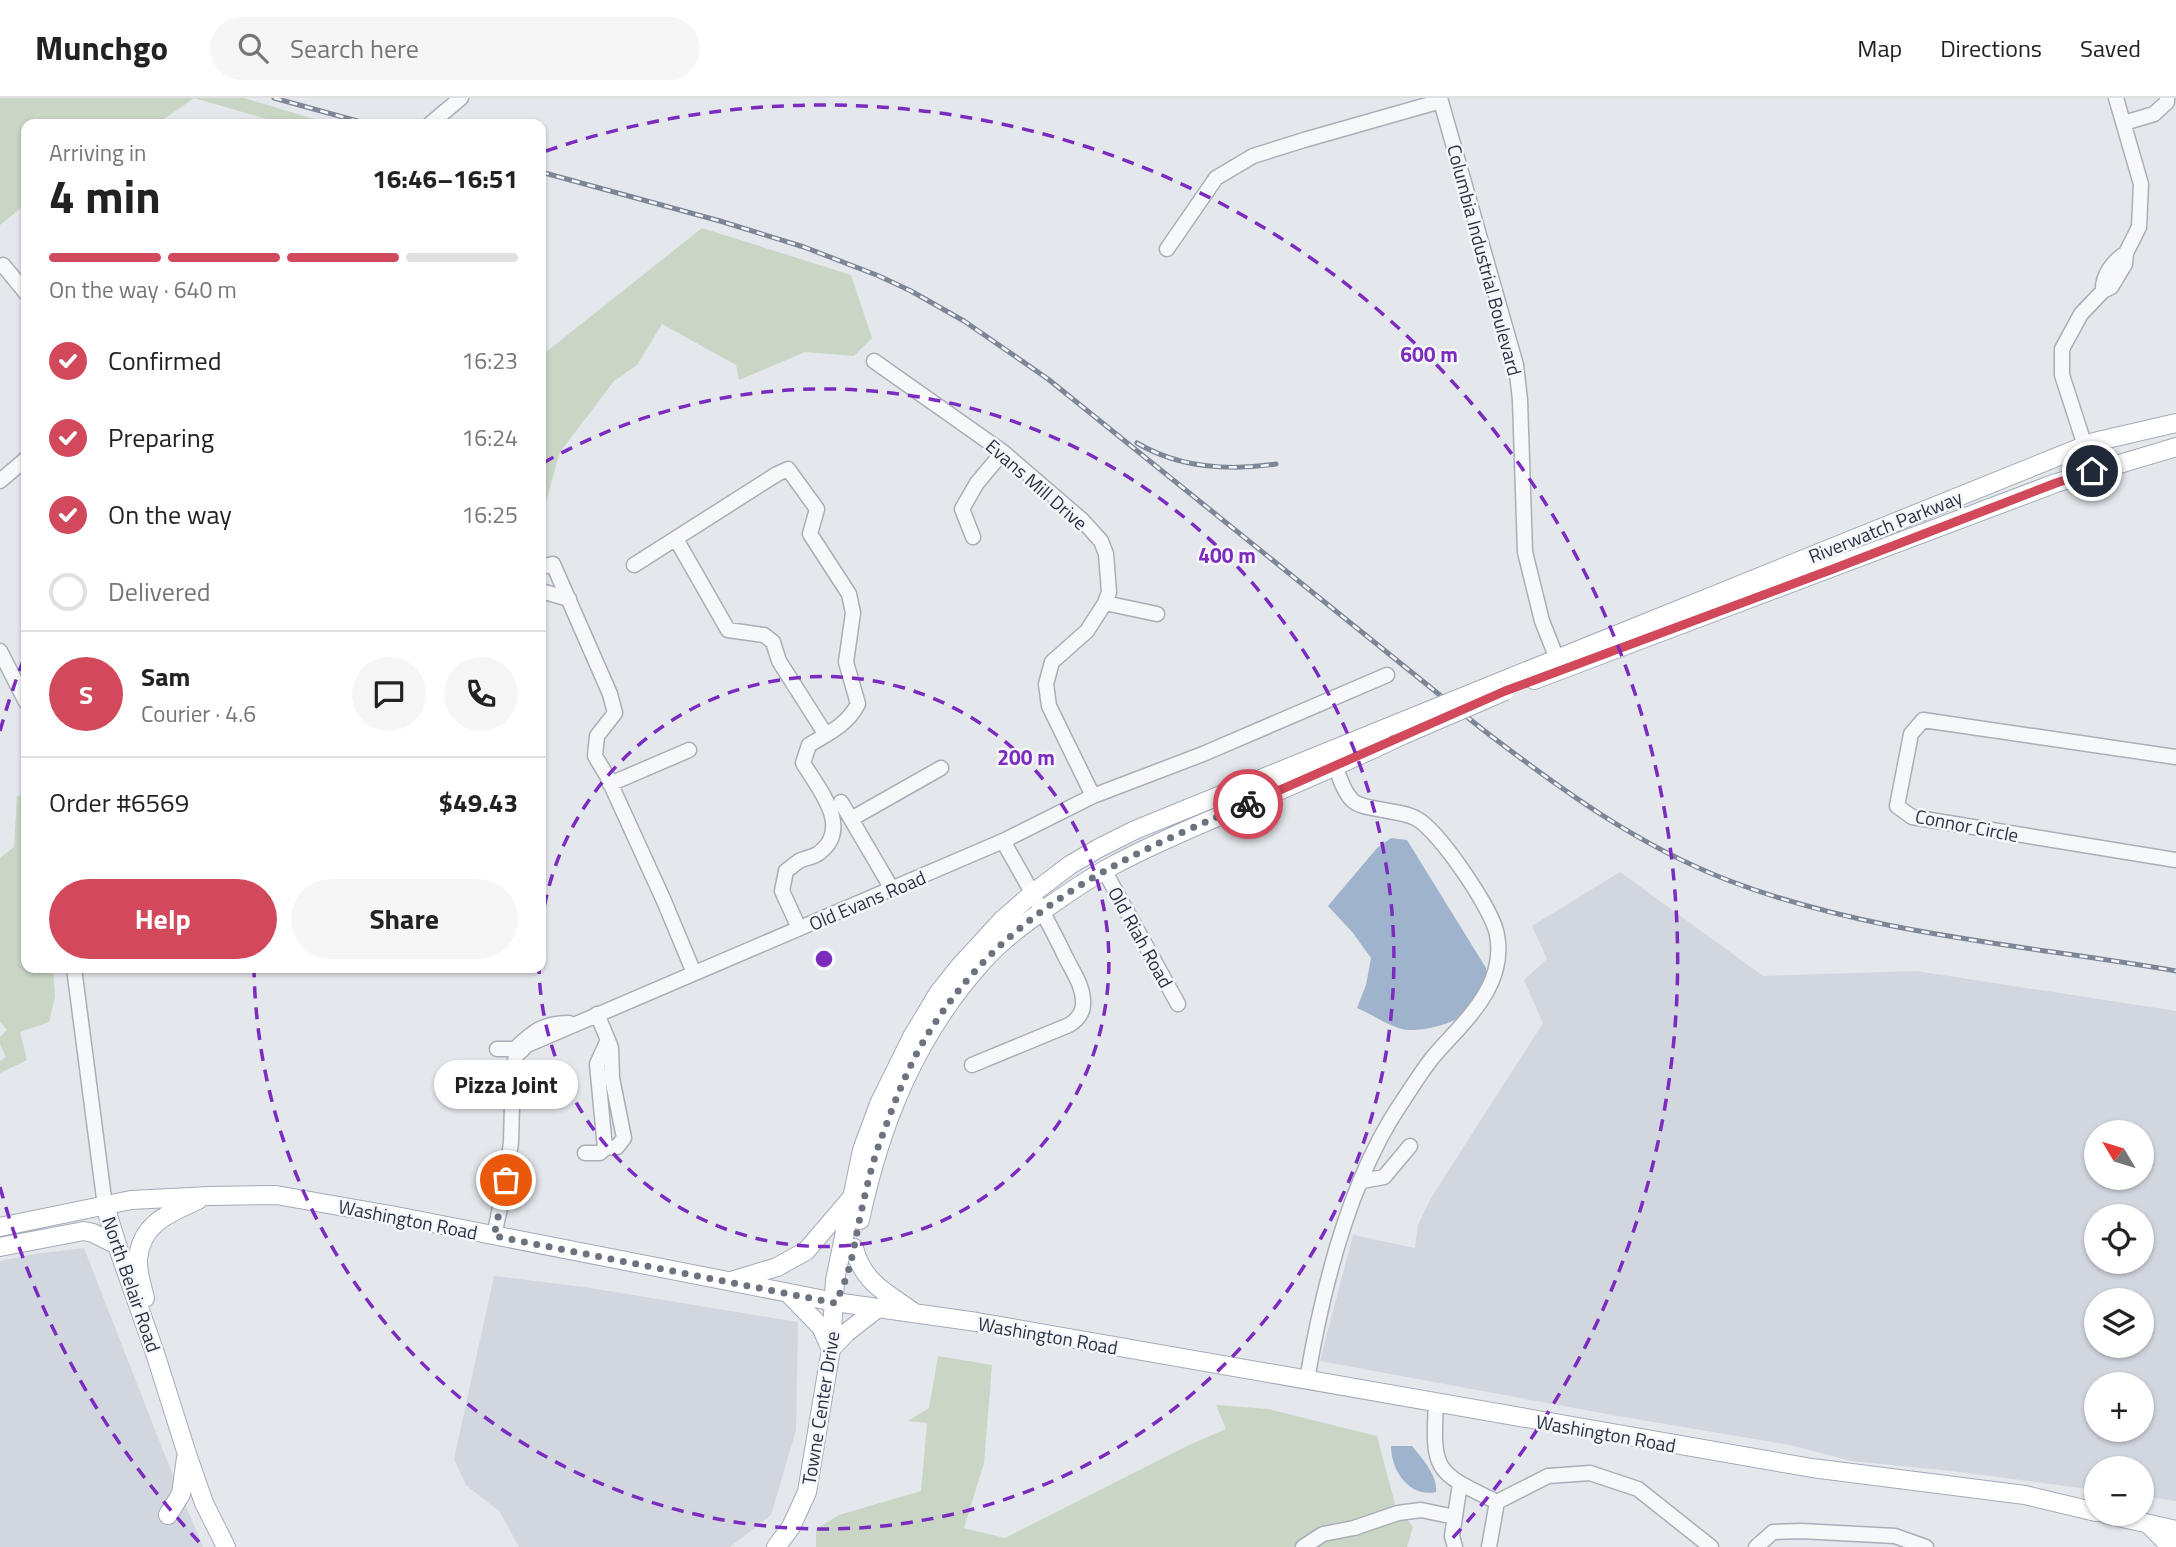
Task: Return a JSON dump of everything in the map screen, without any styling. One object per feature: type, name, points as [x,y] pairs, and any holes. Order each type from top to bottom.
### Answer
[{"type":"main road","name":"Riverwatch Parkway","points":[[835,1303],[835,1280],[862,1150],[879,1104],[925,1013],[965,960],[1002,920],[1033,893],[1099,848],[1135,830],[1386,728],[1559,664],[2085,446],[2176,423]]},
{"type":"main road","name":"Riverwatch Parkway","points":[[1559,664],[2056,483],[2176,447]]},
{"type":"main road","name":"Riverwatch Parkway","points":[[835,1303],[847,1282],[873,1163],[900,1087],[936,1023],[985,959],[1021,927],[1104,870],[1158,843],[1336,767],[1498,688]]},
{"type":"main road","name":"Washington Road","points":[[0,1227],[131,1200],[276,1195],[835,1303],[915,1313],[1812,1468],[2025,1495],[2084,1509]]},
{"type":"main road","points":[[155,1353],[137,1261],[143,1239],[160,1218],[209,1196]]},
{"type":"main road","points":[[725,1281],[743,1279],[777,1267],[806,1251],[853,1196]]},
{"type":"main road","name":"North Belair Road","points":[[105,1206],[204,1503],[226,1547]]},
{"type":"main road","points":[[0,1247],[84,1231],[117,1245]]},
{"type":"main road","points":[[854,1248],[860,1269],[868,1278],[915,1313]]},
{"type":"main road","points":[[788,1294],[821,1327],[831,1349],[846,1333],[878,1308]]},
{"type":"main road","name":"Towne Center Drive","points":[[776,1547],[791,1527],[807,1492],[831,1349],[835,1303]]},
{"type":"main road","points":[[168,1515],[181,1494],[186,1451]]},
{"type":"main road","points":[[2154,1525],[2176,1530]]},
{"type":"main road","points":[[2149,1526],[2171,1547]]},
{"type":"street","points":[[436,119],[461,98]]},
{"type":"street","points":[[2085,446],[2062,375],[2062,348],[2081,314],[2111,287],[2125,264],[2126,253],[2139,227],[2141,184],[2116,98]]},
{"type":"street","points":[[2124,124],[2154,114],[2167,102],[2167,98]]},
{"type":"street","points":[[1167,249],[1216,178],[1253,156],[1441,100]]},
{"type":"street","name":"Columbia Industrial Boulevard","points":[[1441,100],[1516,365],[1520,400],[1525,552],[1542,621],[1559,664]]},
{"type":"street","points":[[3,265],[21,287]]},
{"type":"street","name":"Evans Mill Drive","points":[[874,360],[1003,452],[1082,520],[1101,541],[1106,554],[1109,592],[1105,603],[1087,631],[1052,662],[1046,684],[1049,706],[1093,796]]},
{"type":"street","points":[[973,537],[962,509],[977,483],[1003,452]]},
{"type":"street","points":[[0,481],[21,463]]},
{"type":"street","points":[[634,565],[776,474],[788,469],[817,509],[810,534],[849,594],[853,613],[846,662],[858,704],[843,726],[809,745],[803,762],[833,813],[834,827],[829,843],[818,855],[801,860],[786,871],[782,891],[800,928]]},
{"type":"street","points":[[676,539],[728,630],[764,635],[773,642],[779,661],[826,735]]},
{"type":"street","points":[[546,566],[553,564],[615,708],[615,713],[597,736],[595,756],[664,901],[694,973]]},
{"type":"street","points":[[546,592],[569,599]]},
{"type":"street","points":[[1105,603],[1157,614]]},
{"type":"street","points":[[0,651],[21,692]]},
{"type":"street","name":"Old Evans Road","points":[[494,1236],[511,1142],[513,1070],[516,1056],[527,1045],[1003,841],[1093,796],[1203,754],[1387,675]]},
{"type":"street","name":"Connor Circle","points":[[2176,757],[1923,720],[1911,734],[1897,806],[1912,817],[2176,860]]},
{"type":"street","points":[[610,784],[689,750]]},
{"type":"street","points":[[1307,1380],[1317,1320],[1345,1225],[1362,1181],[1398,1108],[1431,1059],[1486,995],[1494,976],[1497,954],[1497,934],[1484,907],[1466,876],[1431,829],[1406,814],[1359,805],[1351,800],[1336,767]]},
{"type":"street","points":[[851,818],[942,768]]},
{"type":"street","points":[[841,802],[892,889]]},
{"type":"street","points":[[972,1065],[1059,1031],[1077,1020],[1082,1012],[1083,996],[1080,986],[1043,911],[1003,841]]},
{"type":"street","name":"Old Riah Road","points":[[1104,870],[1178,1004]]},
{"type":"street","name":"North Belair Road","points":[[75,973],[105,1206]]},
{"type":"street","points":[[585,1153],[600,1153],[605,1148],[597,1064],[608,1041],[597,1014]]},
{"type":"street","points":[[497,1049],[515,1049],[526,1038],[550,1023],[574,1023]]},
{"type":"street","points":[[1362,1181],[1384,1177],[1410,1146]]},
{"type":"street","points":[[1436,1403],[1434,1440],[1436,1455],[1444,1471],[1460,1484],[1497,1502]]},
{"type":"street","points":[[1497,1502],[1548,1476],[1590,1473],[1638,1489],[1711,1547]]},
{"type":"street","points":[[1455,1547],[1452,1536],[1460,1484]]},
{"type":"street","points":[[1489,1547],[1497,1502]]},
{"type":"street","points":[[1303,1547],[1323,1534],[1354,1528],[1398,1513],[1421,1510],[1455,1517]]},
{"type":"street","points":[[1756,1547],[1773,1532],[1801,1531],[1897,1541],[1926,1547]]},
{"type":"shaded area","points":[[1620,872],[1763,976],[1916,971],[2176,1011],[2176,1501],[2154,1498],[2154,1456],[2084,1456],[2084,1488],[1852,1461],[1790,1445],[1320,1361],[1353,1235],[1415,1248],[1418,1225],[1431,1198],[1543,1023],[1524,980],[1547,959],[1532,926]]},
{"type":"shaded area","points":[[84,1248],[203,1547],[0,1547],[0,1261]]},
{"type":"shaded area","points":[[494,1276],[590,1288],[798,1322],[796,1430],[771,1515],[730,1547],[519,1547],[500,1512],[466,1485],[454,1459]]},
{"type":"green space","points":[[0,98],[194,98],[164,119],[21,119],[21,208],[0,225]]},
{"type":"green space","points":[[194,98],[244,98],[314,119],[267,119]]},
{"type":"green space","points":[[702,228],[851,275],[872,338],[854,356],[805,352],[739,380],[736,365],[662,324],[637,365],[614,381],[560,452],[546,501],[546,352]]},
{"type":"green space","points":[[17,796],[21,796],[21,973],[53,973],[55,997],[49,1022],[20,1032],[27,1060],[0,1073],[0,1061],[6,1057],[0,1037],[7,1030],[0,1022],[0,858],[14,847]]},
{"type":"green space","points":[[938,1356],[992,1365],[984,1463],[964,1528],[1005,1538],[1226,1429],[1216,1405],[1268,1409],[1377,1436],[1395,1504],[1413,1527],[1407,1547],[816,1547],[816,1529],[839,1515],[921,1491],[927,1423],[908,1421],[929,1408]]},
{"type":"water","points":[[1391,838],[1407,840],[1486,968],[1486,979],[1464,1013],[1456,1019],[1433,1027],[1402,1029],[1357,1008],[1366,985],[1371,958],[1328,906],[1377,848]]},
{"type":"water","points":[[1391,1446],[1412,1446],[1432,1474],[1436,1492],[1418,1491],[1404,1481],[1394,1465]]},
{"type":"railway","points":[[274,98],[350,119]]},
{"type":"railway","points":[[546,173],[804,247],[879,276],[964,321],[1048,379],[1511,751],[1600,814],[1663,851],[1730,881],[1839,914],[1950,936],[2176,971]]},
{"type":"railway","points":[[1137,443],[1170,458],[1205,465],[1241,467],[1276,464]]},
{"type":"way so far","points":[[506,1180],[494,1236],[835,1303],[847,1282],[873,1163],[900,1087],[936,1023],[969,978],[985,959],[1021,927],[1090,879],[1158,843],[1248,804]]},
{"type":"place","name":"Pizza Joint","points":[[506,1180]]},
{"type":"route","points":[[1248,804],[1505,691],[2092,471]]}]
